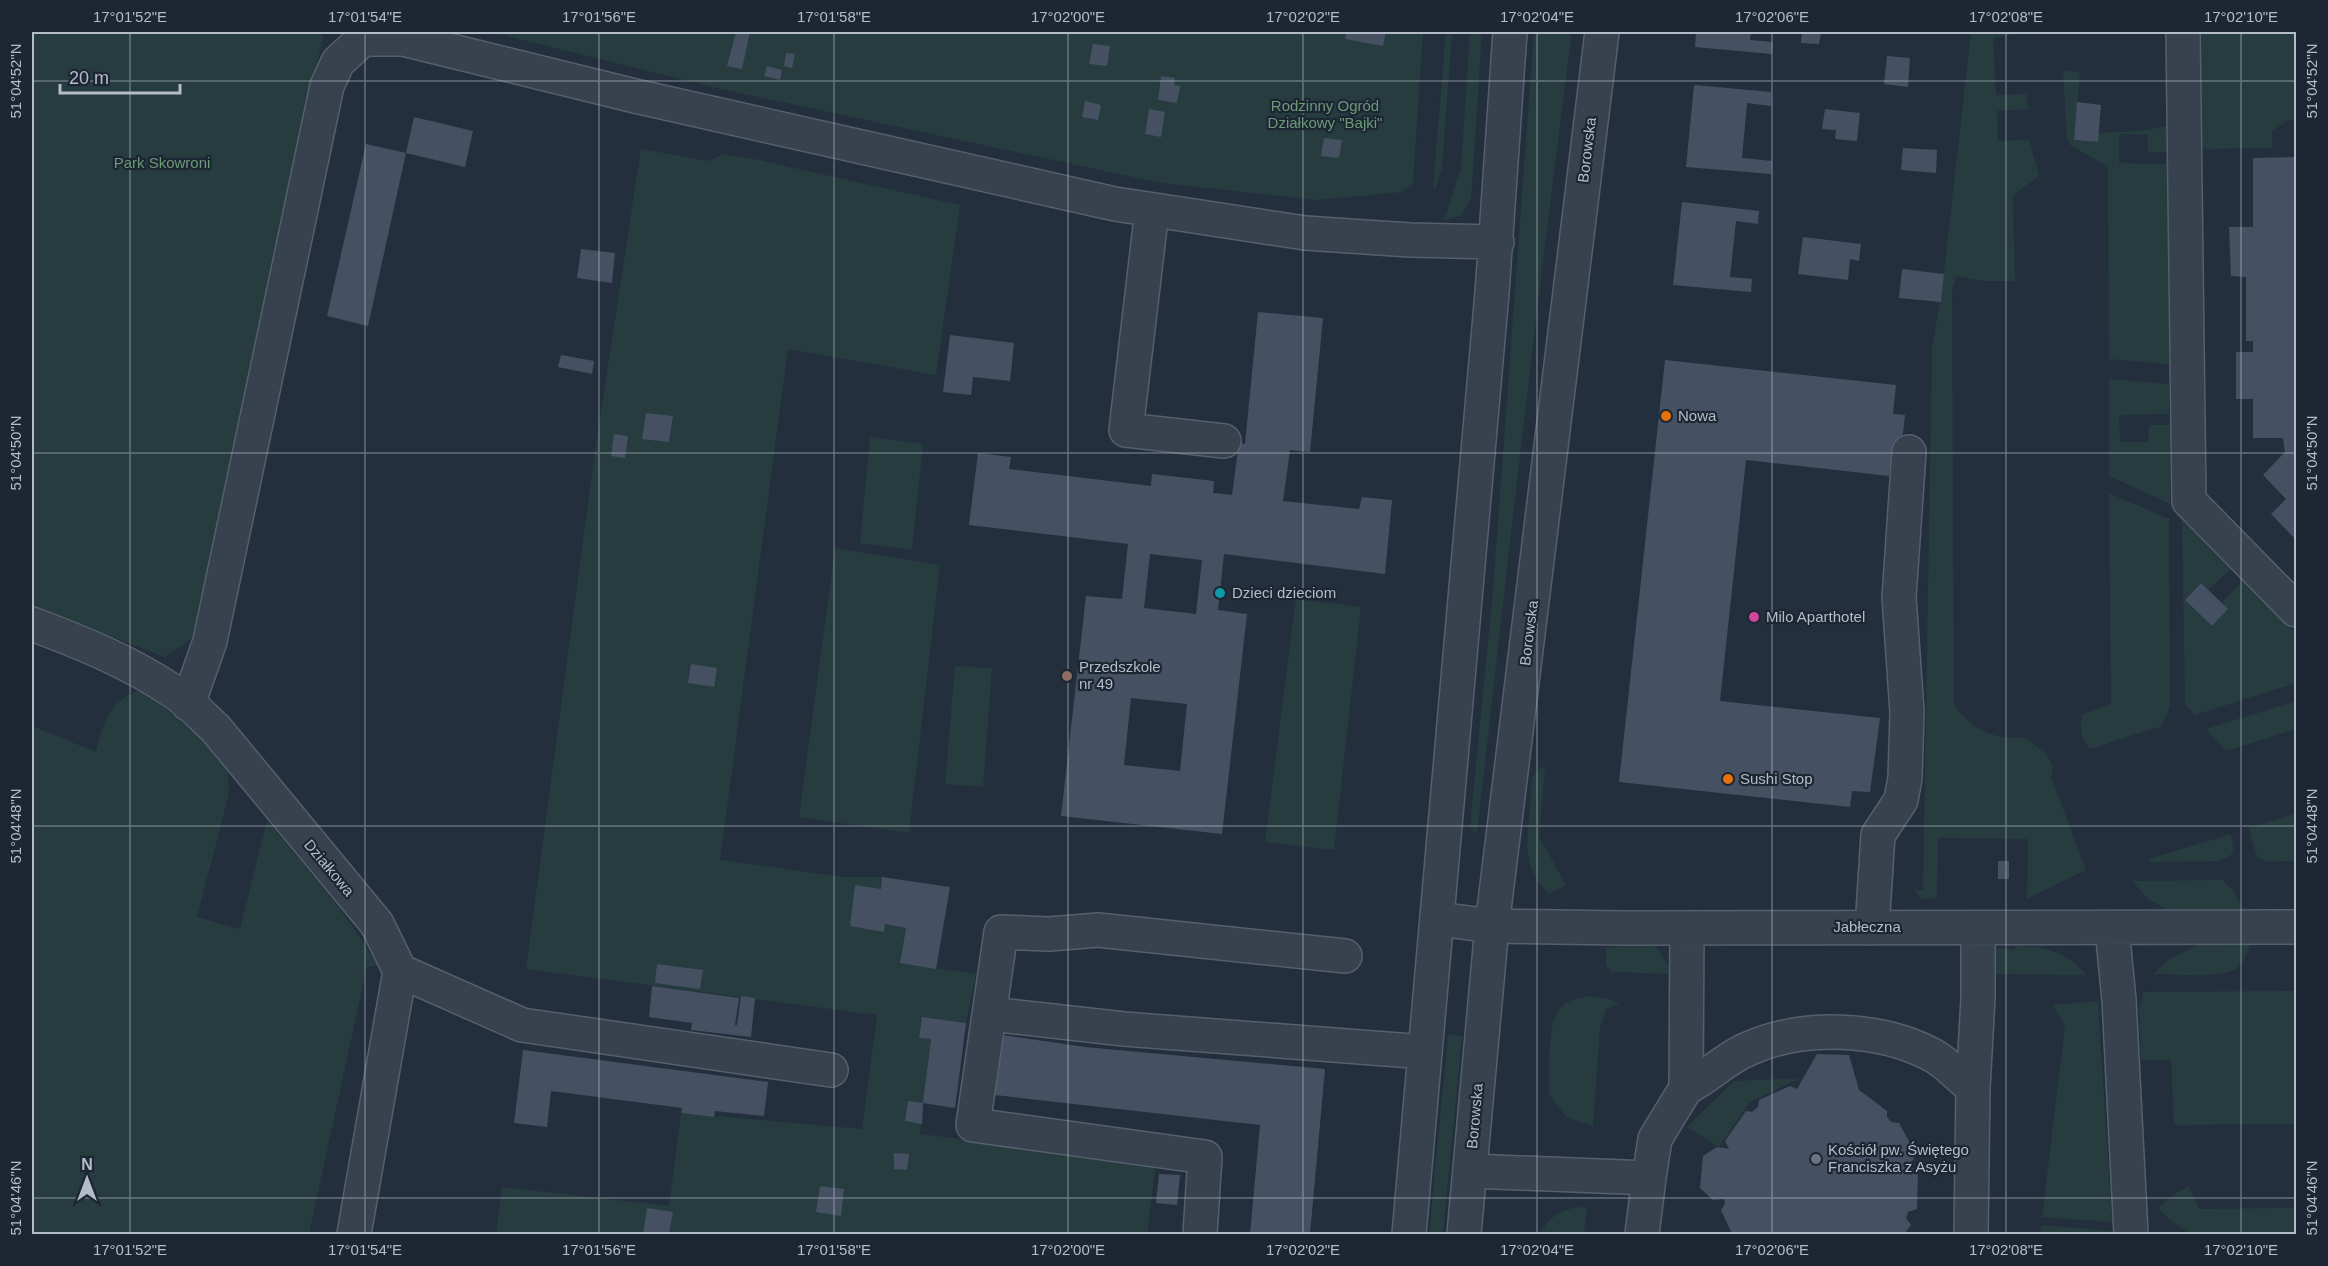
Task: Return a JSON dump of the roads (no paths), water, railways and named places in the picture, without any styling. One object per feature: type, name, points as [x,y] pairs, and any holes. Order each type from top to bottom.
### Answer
[{"type":"street","points":[[1409,1234],[1497,242],[1510,32]]},
{"type":"street","name":"Borowska","points":[[1464,1234],[1492,926],[1602,32]]},
{"type":"street","points":[[2183,32],[2189,501],[2296,610]]},
{"type":"street","points":[[188,704],[210,641],[327,86],[338,62],[363,39],[403,39],[635,96],[1152,210],[1305,233],[1424,241],[1497,242]]},
{"type":"street","points":[[1152,210],[1126,430],[1224,441]]},
{"type":"street","points":[[1872,927],[1878,835],[1900,800],[1905,778],[1907,712],[1899,597],[1909,452]]},
{"type":"street","name":"Działkowa","points":[[32,624],[115,659],[175,692],[216,729],[377,924],[400,971]]},
{"type":"street","name":"Jabłeczna","points":[[1438,920],[1492,926],[1687,928],[2296,927]]},
{"type":"street","points":[[1971,1234],[1978,927]]},
{"type":"street","points":[[1642,1234],[1655,1139],[1686,1088],[1687,928]]},
{"type":"street","points":[[2112,928],[2120,1011],[2131,1234]]},
{"type":"street","points":[[1200,1234],[1205,1157],[973,1125],[1002,932],[1049,934],[1098,930],[1346,956]]},
{"type":"street","points":[[354,1234],[400,971],[522,1025],[831,1070]]},
{"type":"street","points":[[990,1014],[1124,1029],[1425,1052]]},
{"type":"street","points":[[1686,1088],[1702,1080],[1747,1049],[1809,1031],[1875,1035],[1934,1056],[1973,1088]]},
{"type":"street","points":[[1471,1171],[1649,1178]]},
{"type":"place","name":"Nowa","points":[[1666,416]]},
{"type":"place","name":"Dzieci dzieciom","points":[[1220,593]]},
{"type":"place","name":"Milo Aparthotel","points":[[1754,617]]},
{"type":"place","name":"Przedszkole nr 49","points":[[1067,676]]},
{"type":"place","name":"Sushi Stop","points":[[1728,779]]},
{"type":"place","name":"Kościół pw. Świętego Franciszka z Asyżu","points":[[1816,1159]]},
{"type":"park label","name":"Rodzinny Ogród Działkowy \"Bajki\"","points":[[1325,114]]},
{"type":"park label","name":"Park Skowroni","points":[[162,163]]}]
